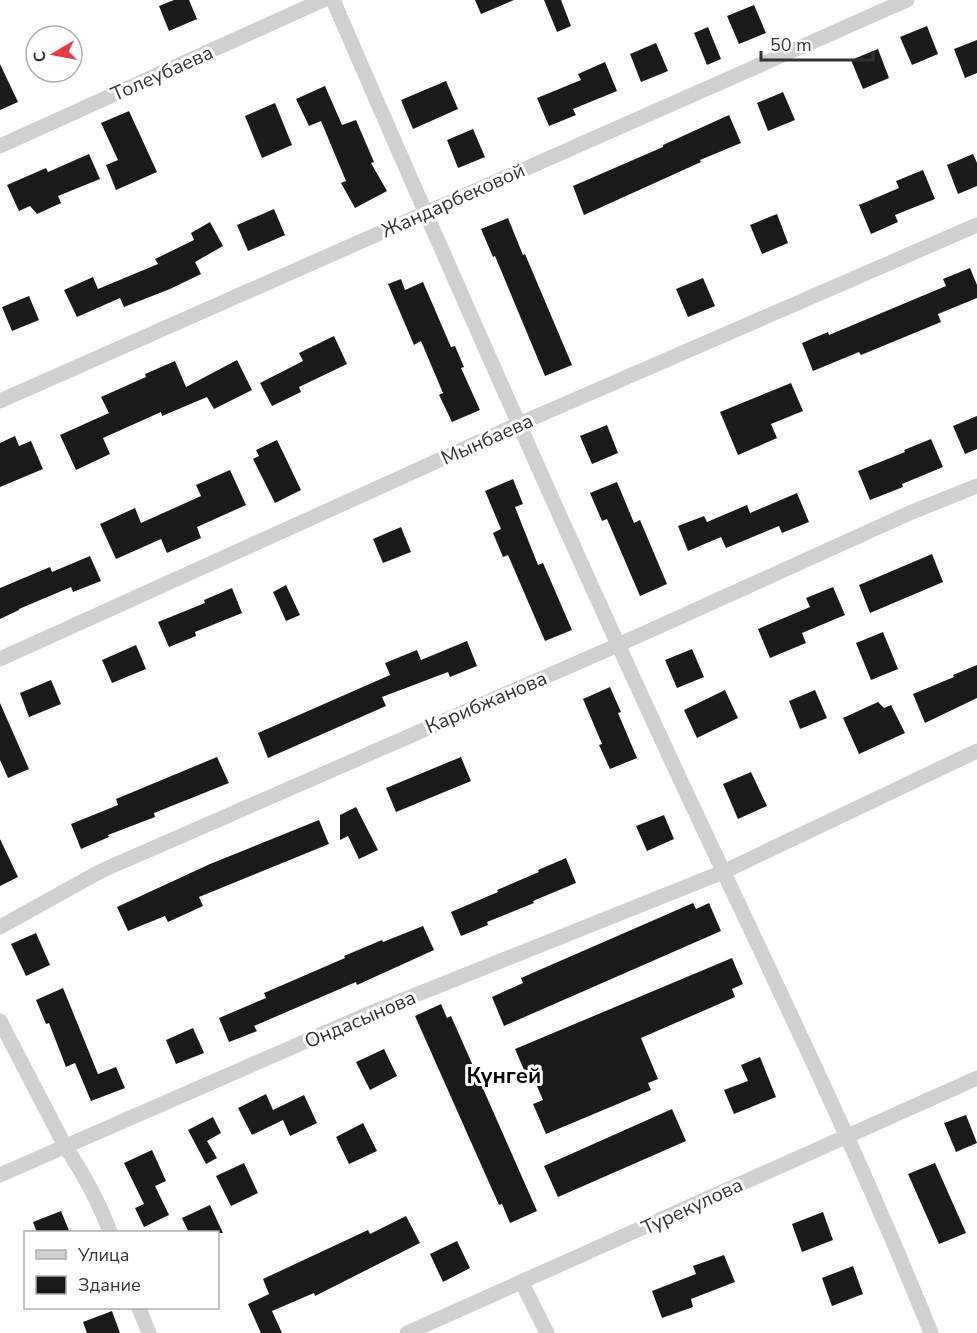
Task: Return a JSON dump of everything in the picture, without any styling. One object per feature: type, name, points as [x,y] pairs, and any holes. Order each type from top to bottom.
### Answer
[{"type":"street","name":"Толеубаева","points":[[0,146],[323,0]]},
{"type":"street","points":[[333,0],[425,213],[618,645],[848,1135],[931,1333]]},
{"type":"street","name":"Жандарбековой","points":[[0,401],[907,0]]},
{"type":"street","name":"Мынбаева","points":[[0,658],[519,424],[977,225]]},
{"type":"street","name":"Карибжанова","points":[[0,927],[100,871],[618,645],[912,512],[977,486]]},
{"type":"street","name":"Ондасынова","points":[[0,1175],[368,1014],[723,872],[977,751]]},
{"type":"street","points":[[0,1021],[65,1146],[78,1166],[109,1231]]},
{"type":"street","name":"Турекулова","points":[[407,1333],[977,1078]]},
{"type":"street","points":[[522,1283],[547,1333]]},
{"type":"street","points":[[139,1309],[149,1333]]},
{"type":"building","points":[[174,0],[189,0],[197,19],[169,31],[159,6]]},
{"type":"building","points":[[475,0],[514,0],[481,14]]},
{"type":"building","points":[[544,0],[561,0],[571,26],[557,32]]},
{"type":"building","points":[[754,5],[766,33],[739,44],[727,16]]},
{"type":"building","points":[[927,26],[938,54],[912,65],[900,37]]},
{"type":"building","points":[[708,27],[721,59],[707,65],[694,33]]},
{"type":"building","points":[[977,40],[977,73],[965,78],[954,49]]},
{"type":"building","points":[[656,43],[668,71],[641,82],[630,54]]},
{"type":"building","points":[[878,49],[889,78],[863,89],[851,60]]},
{"type":"building","points":[[605,62],[617,91],[573,109],[576,115],[549,126],[537,98],[581,80],[578,74]]},
{"type":"building","points":[[0,64],[18,102],[0,110]]},
{"type":"building","points":[[446,81],[458,109],[413,129],[401,100]]},
{"type":"building","points":[[325,86],[342,125],[356,120],[374,162],[371,163],[387,191],[355,208],[341,183],[346,181],[321,121],[309,126],[296,99]]},
{"type":"building","points":[[783,92],[795,120],[768,131],[757,103]]},
{"type":"building","points":[[275,103],[292,145],[262,158],[245,116]]},
{"type":"building","points":[[129,111],[157,172],[116,190],[106,165],[118,160],[101,123]]},
{"type":"building","points":[[729,115],[741,143],[584,215],[573,186]]},
{"type":"building","points":[[473,129],[485,157],[458,168],[447,140]]},
{"type":"building","points":[[89,154],[100,179],[58,196],[61,203],[37,214],[30,206],[19,211],[7,185],[46,168],[48,172]]},
{"type":"building","points":[[973,154],[977,163],[977,186],[958,194],[947,165]]},
{"type":"building","points":[[923,170],[935,199],[895,215],[898,222],[871,234],[859,205],[899,188],[896,181]]},
{"type":"building","points":[[274,209],[285,235],[248,251],[237,225]]},
{"type":"building","points":[[777,214],[788,243],[762,254],[750,225]]},
{"type":"building","points":[[508,218],[572,365],[545,376],[495,256],[493,257],[481,229]]},
{"type":"building","points":[[210,222],[223,246],[195,262],[201,274],[124,307],[120,298],[77,317],[64,290],[93,277],[98,289],[158,264],[155,259],[194,240],[191,233]]},
{"type":"building","points":[[970,268],[977,285],[977,298],[938,314],[941,322],[861,355],[859,352],[813,371],[802,343],[828,332],[829,335],[946,286],[943,279]]},
{"type":"building","points":[[703,278],[715,306],[688,317],[676,289]]},
{"type":"building","points":[[401,279],[405,290],[423,282],[451,347],[455,346],[464,367],[461,368],[480,410],[452,422],[439,395],[443,393],[421,341],[414,345],[388,284]]},
{"type":"building","points":[[29,296],[39,320],[12,331],[2,307]]},
{"type":"building","points":[[334,336],[347,364],[299,387],[301,392],[272,406],[260,383],[303,361],[299,353]]},
{"type":"building","points":[[237,360],[252,390],[214,409],[207,397],[162,416],[161,412],[103,438],[110,454],[76,470],[60,435],[109,413],[101,397],[175,361],[186,387]]},
{"type":"building","points":[[791,383],[803,411],[771,424],[777,438],[738,455],[720,412]]},
{"type":"building","points":[[977,416],[977,449],[965,454],[953,426]]},
{"type":"building","points":[[607,425],[618,453],[592,464],[580,436]]},
{"type":"building","points":[[15,436],[19,446],[31,441],[43,469],[0,487],[0,443]]},
{"type":"building","points":[[931,439],[943,467],[870,500],[858,471]]},
{"type":"building","points":[[277,440],[301,490],[275,503],[253,459],[259,456],[256,450]]},
{"type":"building","points":[[230,470],[246,505],[197,527],[201,538],[167,553],[161,539],[116,559],[100,524],[135,508],[141,523],[201,496],[196,485]]},
{"type":"building","points":[[513,479],[523,504],[515,507],[538,565],[543,563],[572,630],[545,641],[508,555],[503,557],[493,533],[501,529],[485,491]]},
{"type":"building","points":[[617,482],[634,523],[640,520],[667,584],[640,596],[607,519],[602,521],[590,493]]},
{"type":"building","points":[[797,493],[809,522],[782,533],[779,526],[726,548],[721,537],[688,551],[678,526],[704,516],[707,522],[747,505],[750,513]]},
{"type":"building","points":[[401,527],[411,552],[383,563],[373,539]]},
{"type":"building","points":[[932,554],[943,582],[870,613],[859,585]]},
{"type":"building","points":[[90,556],[101,581],[73,592],[71,587],[0,619],[0,588],[50,567],[52,572]]},
{"type":"building","points":[[286,585],[300,615],[286,621],[273,592]]},
{"type":"building","points":[[833,587],[845,615],[802,633],[806,643],[770,658],[758,629],[810,607],[806,598]]},
{"type":"building","points":[[232,588],[242,613],[195,632],[196,636],[169,647],[158,622],[205,603],[204,600]]},
{"type":"building","points":[[883,632],[898,669],[871,680],[856,643]]},
{"type":"building","points":[[467,641],[477,666],[450,677],[448,672],[382,697],[386,706],[268,758],[258,733],[390,675],[385,663],[417,650],[421,660]]},
{"type":"building","points":[[136,645],[146,669],[112,683],[102,660]]},
{"type":"building","points":[[692,649],[704,677],[677,688],[665,660]]},
{"type":"building","points":[[977,665],[977,698],[925,723],[913,694]]},
{"type":"building","points":[[51,680],[61,704],[29,717],[20,693]]},
{"type":"building","points":[[610,687],[637,758],[610,769],[583,699]]},
{"type":"building","points":[[725,690],[738,718],[697,738],[684,710]]},
{"type":"building","points":[[815,690],[827,718],[800,729],[789,701]]},
{"type":"building","points":[[878,702],[884,708],[891,705],[905,733],[859,754],[843,718]]},
{"type":"building","points":[[0,703],[29,769],[8,778],[0,760]]},
{"type":"building","points":[[217,757],[229,783],[154,813],[155,817],[108,835],[109,837],[81,849],[71,824],[118,805],[116,799]]},
{"type":"building","points":[[461,757],[471,781],[396,812],[386,788]]},
{"type":"building","points":[[751,772],[767,806],[738,819],[723,784]]},
{"type":"building","points":[[356,807],[378,850],[359,859],[348,836],[340,840],[340,815]]},
{"type":"building","points":[[664,815],[674,839],[647,851],[636,826]]},
{"type":"building","points":[[319,820],[329,844],[199,897],[203,906],[168,922],[165,916],[128,931],[117,907],[210,864]]},
{"type":"building","points":[[0,839],[18,877],[0,886]]},
{"type":"building","points":[[566,858],[576,883],[487,922],[488,925],[461,936],[451,912],[498,892],[497,890]]},
{"type":"building","points":[[693,903],[696,909],[709,903],[721,931],[504,1026],[492,997],[523,983],[521,978]]},
{"type":"building","points":[[423,926],[434,950],[357,985],[356,982],[254,1026],[257,1031],[229,1042],[219,1018],[266,998],[264,993],[345,958],[344,956]]},
{"type":"building","points":[[36,933],[50,965],[26,976],[11,944]]},
{"type":"building","points":[[732,958],[743,984],[732,989],[735,997],[641,1038],[658,1079],[648,1083],[651,1090],[546,1134],[533,1104],[543,1100],[533,1077],[528,1079],[515,1049]]},
{"type":"building","points":[[63,988],[98,1074],[116,1067],[125,1088],[91,1101],[75,1063],[66,1067],[49,1023],[46,1024],[36,1000]]},
{"type":"building","points":[[441,1004],[447,1018],[451,1016],[537,1211],[510,1223],[502,1204],[499,1205],[415,1016]]},
{"type":"building","points":[[193,1028],[204,1053],[176,1064],[166,1040]]},
{"type":"building","points":[[384,1049],[397,1076],[370,1090],[356,1062]]},
{"type":"building","points":[[760,1057],[776,1097],[734,1114],[724,1090],[748,1081],[741,1065]]},
{"type":"building","points":[[266,1094],[273,1110],[304,1095],[317,1123],[290,1136],[283,1120],[252,1135],[238,1108]]},
{"type":"building","points":[[672,1109],[686,1141],[558,1197],[544,1166]]},
{"type":"building","points":[[966,1115],[977,1143],[956,1152],[944,1123]]},
{"type":"building","points":[[213,1117],[221,1133],[207,1141],[217,1158],[206,1164],[188,1130]]},
{"type":"building","points":[[363,1123],[377,1151],[349,1164],[336,1137]]},
{"type":"building","points":[[152,1150],[166,1181],[155,1186],[169,1215],[144,1227],[135,1208],[144,1204],[124,1163]]},
{"type":"building","points":[[244,1163],[258,1193],[231,1206],[216,1176]]},
{"type":"building","points":[[935,1163],[966,1233],[939,1244],[908,1174]]},
{"type":"building","points":[[210,1205],[223,1233],[188,1231],[182,1218]]},
{"type":"building","points":[[61,1211],[69,1231],[36,1231],[33,1222]]},
{"type":"building","points":[[823,1212],[833,1240],[802,1252],[792,1224]]},
{"type":"building","points":[[406,1216],[420,1243],[315,1296],[314,1293],[272,1311],[282,1333],[261,1333],[248,1304],[269,1294],[263,1279],[368,1230],[370,1234]]},
{"type":"building","points":[[457,1241],[470,1268],[443,1282],[430,1254]]},
{"type":"building","points":[[724,1255],[735,1282],[691,1299],[693,1307],[662,1318],[652,1291],[696,1274],[693,1266]]},
{"type":"building","points":[[853,1266],[863,1294],[832,1306],[822,1278]]},
{"type":"building","points":[[112,1311],[120,1333],[87,1333],[83,1322]]},
{"type":"district","name":"Күнгей","points":[[504,1075]]}]
